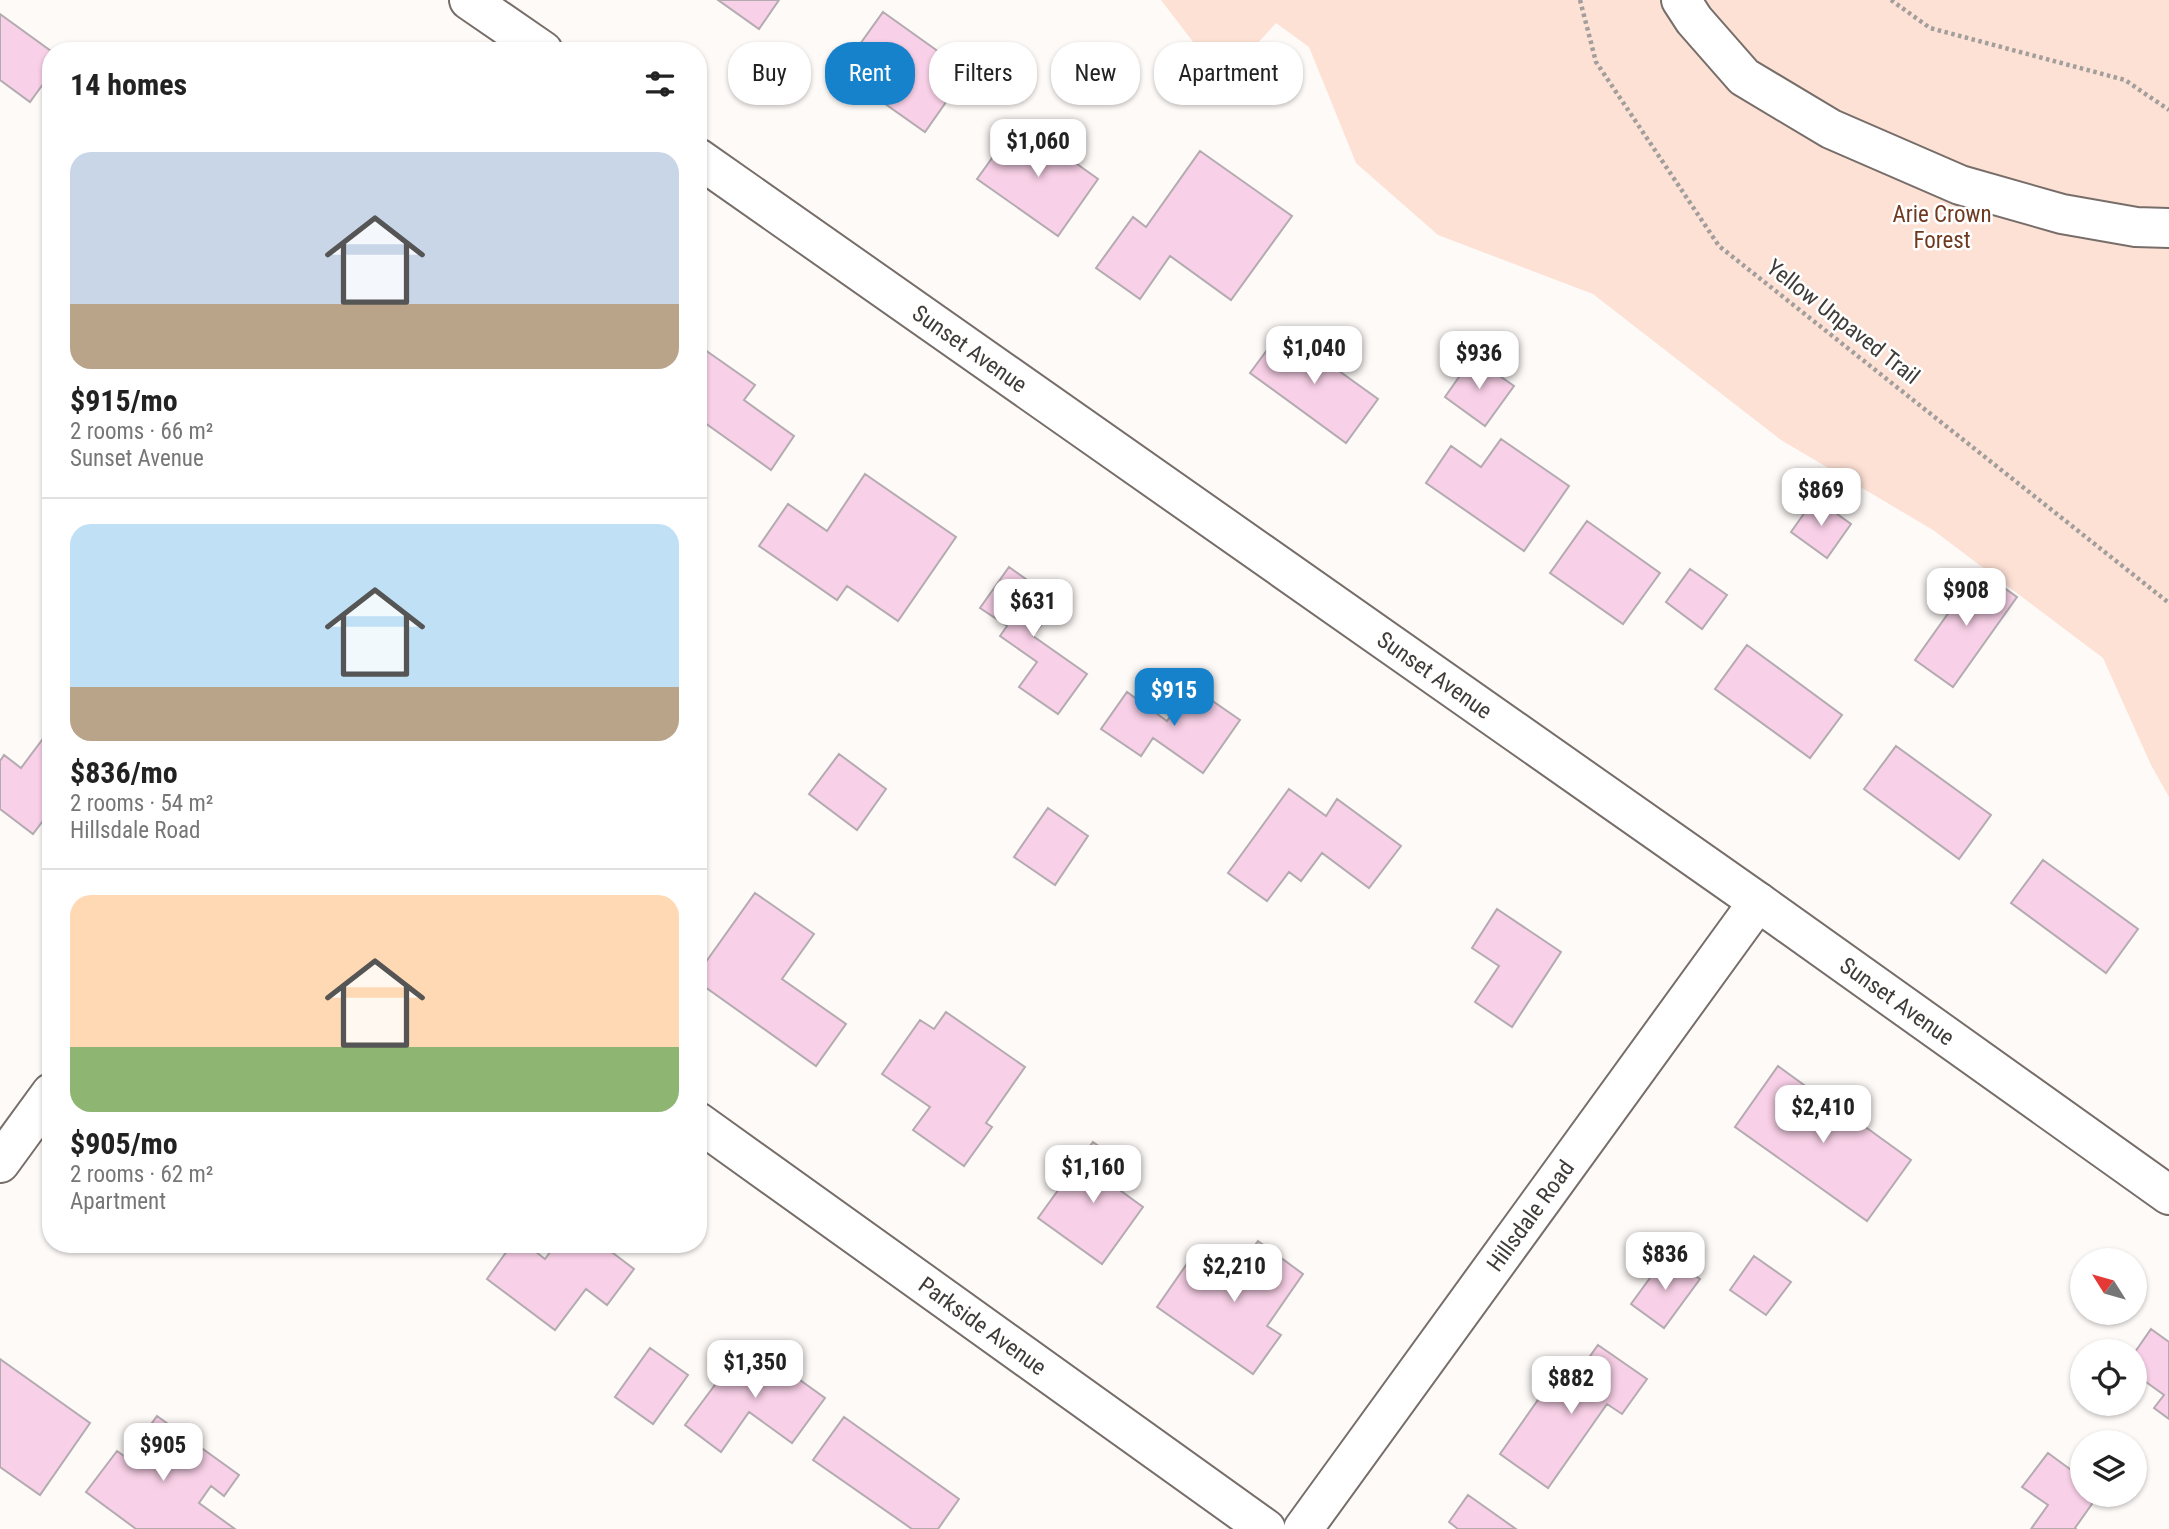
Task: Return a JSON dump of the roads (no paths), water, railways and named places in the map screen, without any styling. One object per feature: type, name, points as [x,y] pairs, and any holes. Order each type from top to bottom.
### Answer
[{"type":"street","points":[[469,0],[530,42]]},
{"type":"street","points":[[1681,0],[1694,20],[1744,77],[1831,129],[1960,185],[2062,214],[2136,227],[2169,228]]},
{"type":"street","name":"Sunset Avenue","points":[[707,174],[1758,902],[2169,1195]]},
{"type":"street","name":"Hillsdale Road","points":[[1303,1529],[1758,902]]},
{"type":"street","points":[[0,1163],[42,1105]]},
{"type":"street","name":"Parkside Avenue","points":[[707,1128],[1266,1529]]},
{"type":"park label","name":"Arie Crown Forest","points":[[1942,227]]}]
